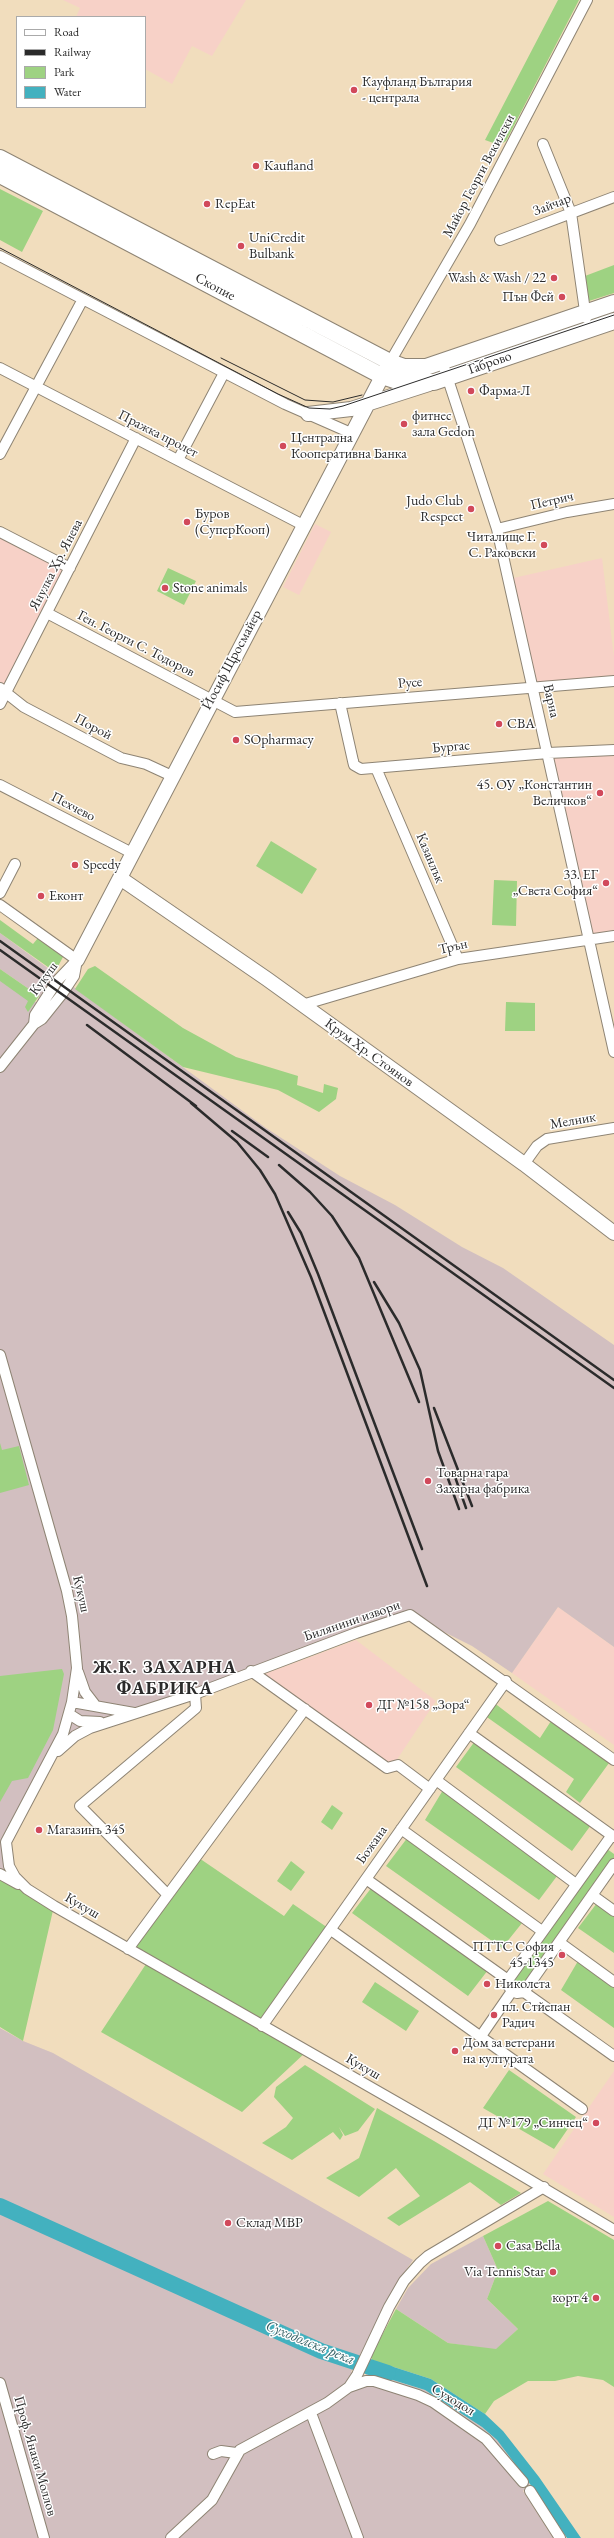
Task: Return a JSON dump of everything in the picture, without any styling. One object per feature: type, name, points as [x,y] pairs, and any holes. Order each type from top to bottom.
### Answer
[{"type":"main road","name":"Скопие","points":[[0,158],[390,362],[404,367],[426,367]]},
{"type":"main road","name":"Скопие","points":[[0,175],[384,379],[410,382],[441,380]]},
{"type":"main road","name":"Габрово","points":[[426,367],[614,303]]},
{"type":"main road","name":"Габрово","points":[[441,380],[614,321]]},
{"type":"street","name":"Майор Георги Векилски","points":[[390,362],[470,224],[587,0]]},
{"type":"street","points":[[543,144],[571,213],[587,330]]},
{"type":"street","name":"Зайчар","points":[[500,240],[614,197]]},
{"type":"street","points":[[0,256],[224,373],[351,433]]},
{"type":"street","points":[[0,454],[83,299]]},
{"type":"street","name":"Йосиф Щросмайер","points":[[77,960],[366,404],[384,379],[390,362]]},
{"type":"street","name":"Варна","points":[[442,362],[441,380],[497,529],[590,938],[614,1052]]},
{"type":"street","name":"Габрово","points":[[384,379],[426,367]]},
{"type":"street","name":"Пражка пролет","points":[[0,368],[303,525]]},
{"type":"street","points":[[178,460],[224,373]]},
{"type":"street","name":"Габрово","points":[[308,414],[335,412],[366,404],[441,380]]},
{"type":"street","name":"Янулка Хр. Янева","points":[[0,704],[3,690],[47,613],[136,438]]},
{"type":"street","name":"Петрич","points":[[497,529],[567,512],[614,504]]},
{"type":"street","points":[[0,532],[70,568]]},
{"type":"street","name":"Ген. Георги С. Тодоров","points":[[47,613],[212,699]]},
{"type":"street","name":"Русе","points":[[212,699],[235,712],[614,681]]},
{"type":"street","name":"Порой","points":[[3,690],[24,707],[121,758],[146,764],[172,776]]},
{"type":"street","name":"Бургас","points":[[340,703],[354,765],[361,769],[548,753],[614,750]]},
{"type":"street","name":"Казанлък","points":[[376,768],[458,959]]},
{"type":"street","name":"Пехчево","points":[[0,785],[132,853]]},
{"type":"street","points":[[0,893],[15,864]]},
{"type":"street","name":"Крум Хр. Стоянов","points":[[120,878],[302,1005],[524,1164],[614,1233]]},
{"type":"street","points":[[0,905],[77,960]]},
{"type":"street","name":"Трън","points":[[302,1005],[458,959],[590,938],[614,936]]},
{"type":"street","name":"Кукуш","points":[[0,1067],[34,1024],[42,1019],[74,976],[77,960]]},
{"type":"street","name":"Мелник","points":[[524,1164],[537,1146],[547,1139],[614,1128]]},
{"type":"street","name":"Кукуш","points":[[0,1355],[67,1591],[72,1616],[77,1668],[69,1714],[53,1756],[33,1786],[6,1842],[9,1866],[15,1877],[27,1889],[128,1949],[544,2187],[614,2230]]},
{"type":"street","name":"Билянини извори","points":[[53,1756],[75,1736],[106,1723],[195,1694],[251,1671],[410,1615],[506,1681],[614,1760]]},
{"type":"street","points":[[77,1668],[85,1692],[95,1705]]},
{"type":"street","points":[[251,1671],[387,1768],[398,1765],[430,1789]]},
{"type":"street","name":"Божана","points":[[262,2026],[506,1681]]},
{"type":"street","points":[[168,1895],[80,1806],[196,1708],[195,1694]]},
{"type":"street","name":"Билянини извори","points":[[72,1702],[136,1713]]},
{"type":"street","points":[[128,1949],[305,1709]]},
{"type":"street","name":"Билянини извори","points":[[69,1714],[80,1721],[106,1723]]},
{"type":"street","points":[[469,1733],[613,1836],[576,1884],[508,1980],[507,1984],[512,1991],[517,1994],[524,1992],[614,1864]]},
{"type":"street","points":[[436,1780],[576,1884]]},
{"type":"street","points":[[401,1829],[542,1931]]},
{"type":"street","points":[[0,1874],[27,1889]]},
{"type":"street","points":[[366,1879],[508,1980]]},
{"type":"street","points":[[592,1895],[614,1911]]},
{"type":"street","points":[[331,1930],[582,2109]]},
{"type":"street","points":[[559,1942],[614,1982]]},
{"type":"street","points":[[481,2036],[512,1991]]},
{"type":"street","points":[[524,1992],[614,2056]]},
{"type":"street","points":[[171,2538],[212,2500],[236,2453],[311,2413],[349,2387],[367,2354],[392,2301],[404,2281],[420,2263],[428,2256],[544,2187]]},
{"type":"street","name":"Суходол","points":[[349,2387],[366,2381],[374,2381],[418,2395],[433,2402],[486,2439],[523,2482]]},
{"type":"street","name":"Проф. Янаки Моллов","points":[[0,2382],[44,2538]]},
{"type":"street","points":[[311,2413],[358,2538]]},
{"type":"street","points":[[212,2454],[221,2451],[236,2453]]},
{"type":"street","points":[[530,2491],[560,2538]]},
{"type":"shaded area","points":[[63,0],[246,0],[212,56],[192,46],[172,84],[146,70],[146,16],[76,16],[80,8]]},
{"type":"shaded area","points":[[315,524],[331,532],[299,595],[283,587]]},
{"type":"shaded area","points":[[0,532],[70,568],[0,704]]},
{"type":"shaded area","points":[[602,558],[614,657],[614,681],[533,687],[509,579]]},
{"type":"shaded area","points":[[614,750],[614,936],[590,938],[548,753]]},
{"type":"shaded area","points":[[0,933],[266,1128],[340,1176],[395,1205],[462,1247],[503,1268],[614,1345],[614,1647],[558,1607],[512,1673],[472,1646],[410,1615],[90,1728],[53,1756],[6,1842],[15,1877],[0,1874],[0,978],[37,1003],[39,996],[0,969]]},
{"type":"shaded area","points":[[558,1607],[614,1647],[614,1745],[512,1673]]},
{"type":"shaded area","name":"ДГ №158 „Зора“","points":[[356,1640],[436,1701],[396,1761],[386,1765],[262,1675]]},
{"type":"shaded area","points":[[0,2028],[23,2041],[53,2053],[413,2260],[399,2280],[351,2372],[364,2378],[367,2372],[425,2390],[482,2427],[497,2440],[530,2484],[523,2491],[553,2538],[0,2538]]},
{"type":"shaded area","name":"ДГ №179 „Синчец“","points":[[614,2071],[614,2217],[543,2174]]},
{"type":"shaded area","points":[[483,2236],[498,2270],[487,2299],[518,2329],[496,2350],[448,2343],[396,2309],[408,2288],[431,2264]]},
{"type":"green space","points":[[558,0],[579,0],[506,141],[499,145],[485,140]]},
{"type":"green space","points":[[0,189],[43,211],[22,252],[0,240]]},
{"type":"green space","points":[[614,265],[614,293],[589,301],[585,276]]},
{"type":"green space","points":[[168,568],[196,581],[184,605],[157,591]]},
{"type":"green space","points":[[271,841],[317,869],[302,894],[256,866]]},
{"type":"green space","points":[[494,880],[517,881],[516,926],[492,925]]},
{"type":"green space","points":[[0,920],[33,944],[38,938],[63,957],[55,972],[0,933]]},
{"type":"green space","points":[[95,966],[183,1028],[236,1057],[298,1076],[297,1085],[323,1093],[324,1084],[338,1088],[336,1099],[319,1112],[278,1090],[183,1067],[75,989],[88,969]]},
{"type":"green space","points":[[0,969],[39,996],[28,1012],[25,1007],[28,1001],[0,981]]},
{"type":"green space","points":[[506,1002],[535,1003],[535,1031],[505,1031]]},
{"type":"green space","points":[[0,1443],[2,1450],[19,1446],[29,1485],[0,1493]]},
{"type":"green space","points":[[62,1669],[64,1674],[53,1730],[28,1778],[12,1781],[0,1802],[0,1676]]},
{"type":"green space","points":[[493,1702],[540,1738],[551,1721],[609,1763],[580,1803],[566,1792],[574,1779],[484,1715]]},
{"type":"green space","points":[[475,1741],[591,1825],[572,1851],[456,1767]]},
{"type":"green space","points":[[443,1790],[557,1876],[539,1900],[425,1820]]},
{"type":"green space","points":[[332,1805],[343,1813],[332,1830],[321,1822]]},
{"type":"green space","points":[[408,1837],[522,1923],[502,1948],[386,1866]]},
{"type":"green space","points":[[603,1846],[614,1854],[614,1864],[524,1990],[516,1986],[509,1981]]},
{"type":"green space","points":[[196,1856],[284,1916],[293,1904],[331,1930],[262,2026],[307,2051],[242,2112],[101,2032],[148,1961],[128,1949]]},
{"type":"green space","points":[[291,1861],[305,1872],[291,1891],[277,1881]]},
{"type":"green space","points":[[0,1874],[54,1906],[23,2041],[0,2027]]},
{"type":"green space","points":[[372,1887],[488,1970],[468,1996],[352,1913]]},
{"type":"green space","points":[[597,1903],[614,1915],[614,1953],[578,1928]]},
{"type":"green space","points":[[578,1961],[614,1987],[614,2028],[561,1990]]},
{"type":"green space","points":[[375,1982],[419,2011],[406,2031],[362,2002]]},
{"type":"green space","points":[[305,2065],[375,2109],[358,2131],[345,2136],[339,2127],[343,2135],[340,2140],[333,2132],[292,2160],[262,2143],[286,2127],[293,2118],[274,2097],[276,2087]]},
{"type":"green space","points":[[509,2070],[576,2117],[554,2149],[483,2108]]},
{"type":"green space","points":[[377,2108],[521,2193],[501,2205],[470,2182],[399,2226],[387,2218],[420,2196],[396,2168],[359,2197],[326,2178],[359,2158]]},
{"type":"green space","points":[[548,2201],[614,2240],[614,2387],[603,2380],[578,2376],[555,2381],[528,2381],[494,2401],[485,2414],[431,2379],[372,2360],[371,2356],[396,2309],[448,2343],[496,2349],[518,2329],[487,2299],[498,2270],[483,2236]]},
{"type":"water","points":[[372,2360],[431,2379],[485,2414],[503,2431],[539,2477],[581,2538],[567,2538],[530,2484],[497,2440],[482,2427],[425,2390],[367,2372]]},
{"type":"waterway","name":"Суходолска река","points":[[0,2206],[321,2351],[388,2373]]},
{"type":"tram line","points":[[0,248],[278,394],[309,408],[330,409],[343,406],[614,315]]},
{"type":"tram line","points":[[221,358],[305,400],[333,402],[362,395]]},
{"type":"railway","points":[[0,941],[614,1380]]},
{"type":"railway","points":[[0,950],[614,1388]]},
{"type":"railway","points":[[87,1025],[196,1106]]},
{"type":"railway","points":[[191,1103],[237,1142],[260,1170],[275,1194],[311,1277],[427,1586]]},
{"type":"railway","points":[[232,1131],[268,1157]]},
{"type":"railway","points":[[279,1165],[310,1192],[332,1216],[359,1258],[419,1402]]},
{"type":"railway","points":[[288,1212],[301,1233],[318,1274],[422,1549]]},
{"type":"railway","points":[[374,1282],[399,1323],[420,1370],[438,1451],[459,1509]]},
{"type":"railway","points":[[434,1408],[472,1506]]},
{"type":"railway","points":[[454,1474],[466,1508]]},
{"type":"place","name":"Кауфланд България - централа","points":[[354,90]]},
{"type":"place","name":"Kaufland","points":[[256,166]]},
{"type":"place","name":"RepEat","points":[[207,204]]},
{"type":"place","name":"UniCredit Bulbank","points":[[241,246]]},
{"type":"place","name":"Wash & Wash / 22","points":[[554,278]]},
{"type":"place","name":"Пън Фей","points":[[562,297]]},
{"type":"place","name":"Фарма-Л","points":[[471,391]]},
{"type":"place","name":"фитнес зала Gedon","points":[[404,424]]},
{"type":"place","name":"Централна Кооперативна Банка","points":[[283,446]]},
{"type":"place","name":"Judo Club Respect","points":[[471,509]]},
{"type":"place","name":"Буров (СуперКооп)","points":[[187,522]]},
{"type":"place","name":"Читалище Г. С. Раковски","points":[[544,545]]},
{"type":"place","name":"Stone animals","points":[[165,588]]},
{"type":"place","name":"CBA","points":[[499,724]]},
{"type":"place","name":"SOpharmacy","points":[[236,740]]},
{"type":"place","name":"45. ОУ „Константин Величков“","points":[[600,793]]},
{"type":"place","name":"Speedy","points":[[75,865]]},
{"type":"place","name":"33. ЕГ „Света София“","points":[[606,883]]},
{"type":"place","name":"Еконт","points":[[41,896]]},
{"type":"place","name":"Товарна гара Захарна фабрика","points":[[428,1481]]},
{"type":"place","name":"ДГ №158 „Зора“","points":[[369,1705]]},
{"type":"place","name":"Магазинъ 345","points":[[39,1830]]},
{"type":"place","name":"ПТТС София 45-1345","points":[[562,1955]]},
{"type":"place","name":"Николета","points":[[487,1984]]},
{"type":"place","name":"пл. Стйепан Радич","points":[[494,2015]]},
{"type":"place","name":"Дом за ветерани на културата","points":[[455,2051]]},
{"type":"place","name":"ДГ №179 „Синчец“","points":[[596,2123]]},
{"type":"place","name":"Склад МВР","points":[[228,2223]]},
{"type":"place","name":"Casa Bella","points":[[498,2246]]},
{"type":"place","name":"Via Tennis Star","points":[[553,2272]]},
{"type":"place","name":"корт 4","points":[[596,2298]]},
{"type":"district","name":"Ж.К. ЗАХАРНА ФАБРИКА","points":[[165,1678]]}]
